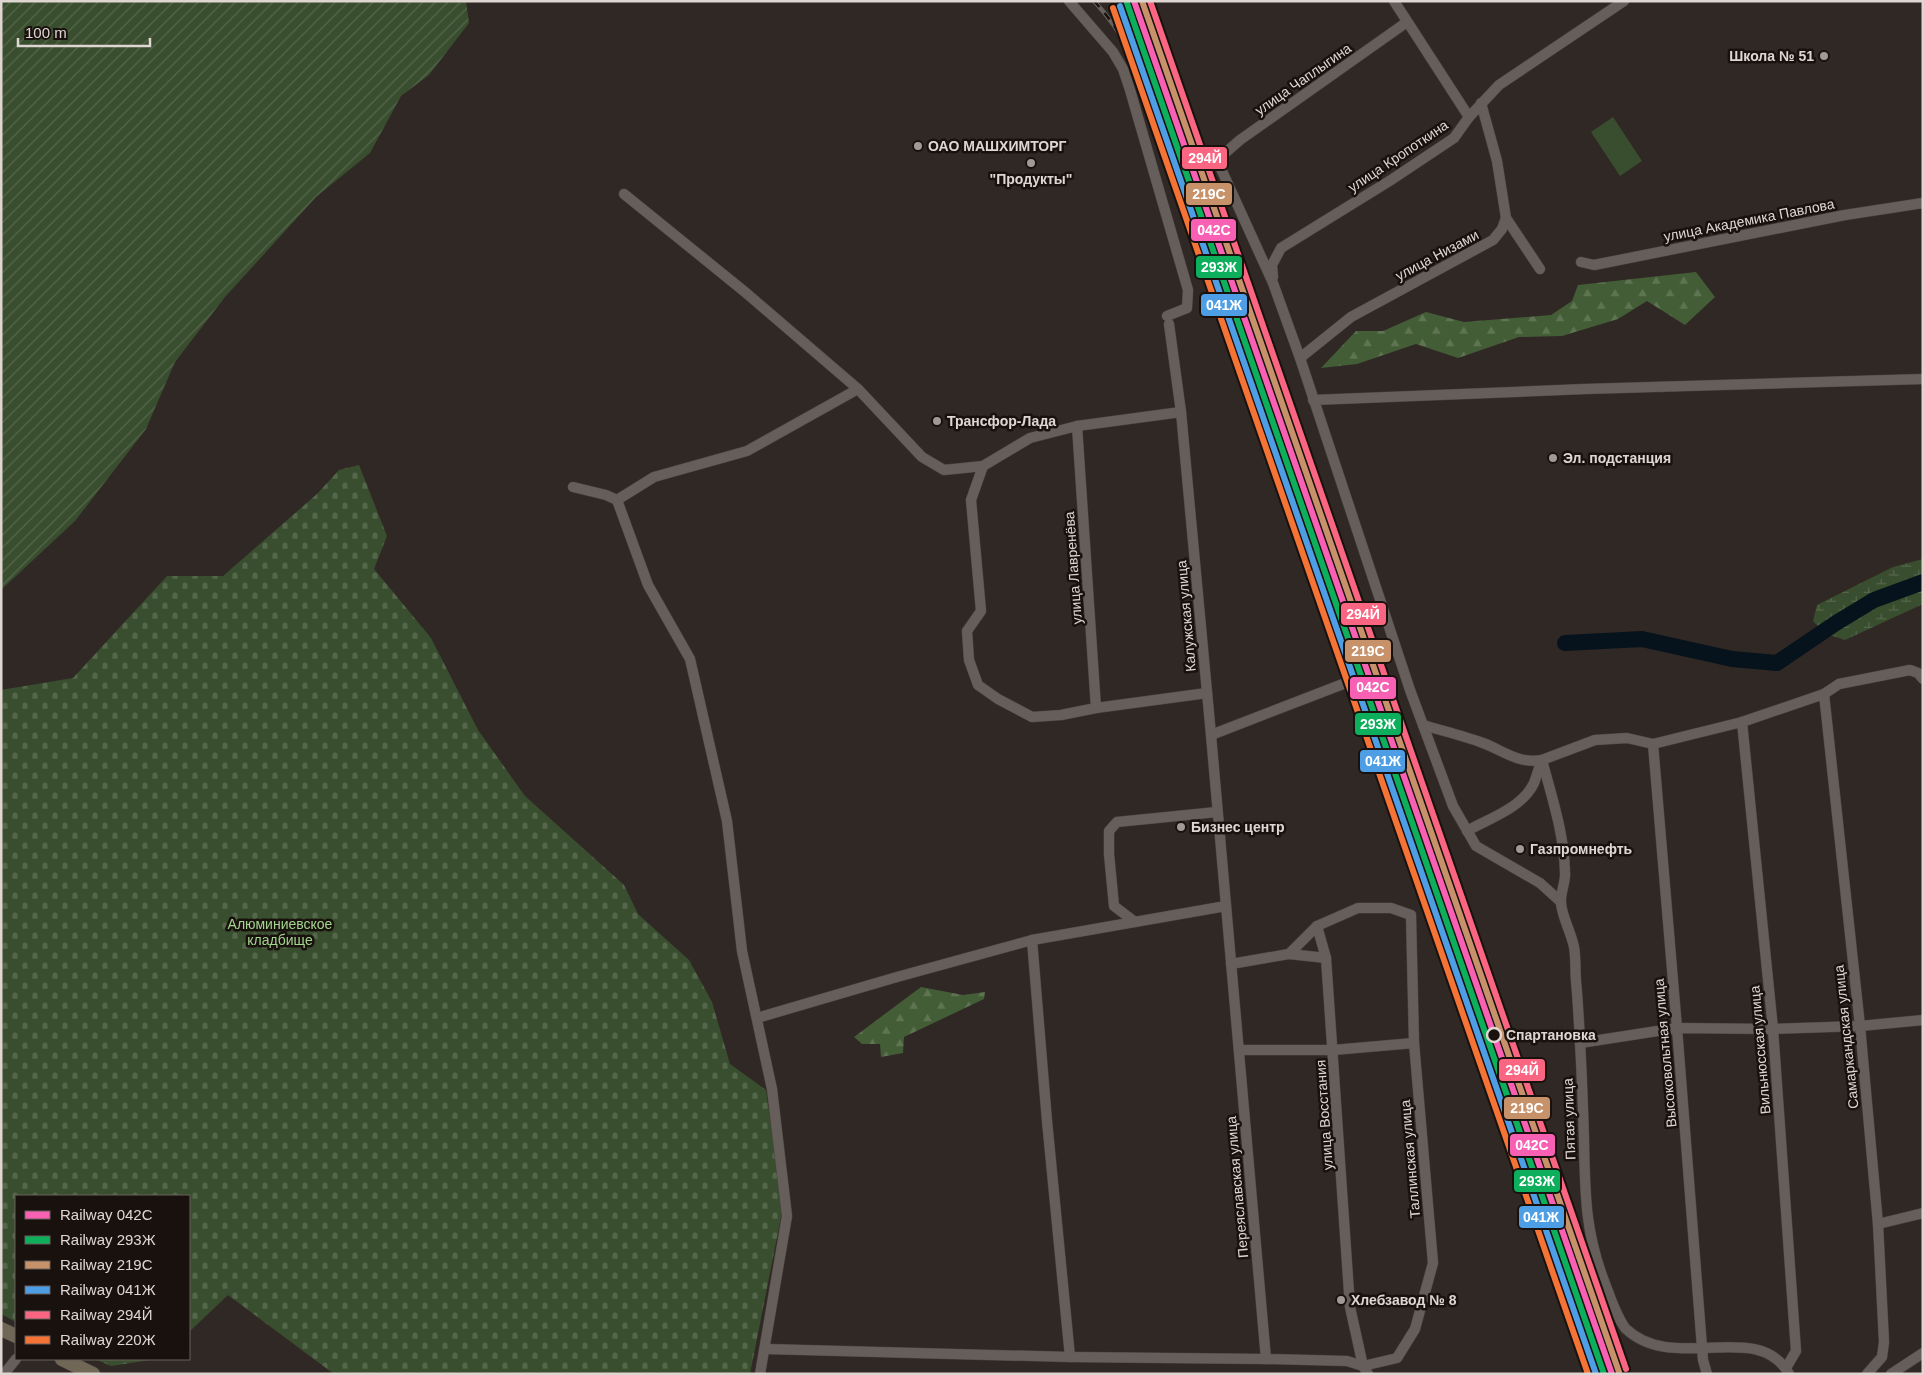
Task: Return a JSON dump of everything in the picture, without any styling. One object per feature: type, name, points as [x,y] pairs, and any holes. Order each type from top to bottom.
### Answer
[{"type":"highway","points":[[64,1360],[93,1374]]},
{"type":"street","name":"Калужская улица","points":[[1069,1],[1113,52],[1123,68],[1166,206],[1188,290],[1187,308],[1168,320],[1180,412],[1226,906]]},
{"type":"street","points":[[1394,1],[1469,118]]},
{"type":"street","name":"улица Кропоткина","points":[[1273,283],[1272,265],[1281,248],[1391,180],[1454,138],[1481,103],[1499,85],[1624,1]]},
{"type":"street","name":"улица Чаплыгина","points":[[1273,283],[1217,160],[1240,140],[1407,22]]},
{"type":"street","points":[[1481,103],[1497,161],[1506,218],[1540,269]]},
{"type":"street","points":[[624,194],[745,292],[858,389],[922,457],[944,470],[983,466],[1030,438],[1077,426],[1180,412]]},
{"type":"street","name":"улица Академика Павлова","points":[[1581,262],[1594,265],[1844,215],[1923,203]]},
{"type":"street","name":"улица Низами","points":[[1300,358],[1351,318],[1493,240],[1502,230],[1506,218]]},
{"type":"street","points":[[1273,283],[1452,806],[1476,846],[1540,883],[1561,902]]},
{"type":"street","points":[[1314,400],[1585,388],[1923,379]]},
{"type":"street","points":[[617,500],[654,477],[747,451],[858,389]]},
{"type":"street","name":"улица Лавренёва","points":[[1077,426],[1096,708]]},
{"type":"street","points":[[983,466],[971,500],[981,611],[967,631],[969,660],[978,685],[998,699],[1032,717],[1061,715],[1096,708],[1207,694]]},
{"type":"street","points":[[573,487],[606,494],[617,500],[648,585],[690,659],[727,821],[742,951],[772,1089],[787,1216],[766,1348],[760,1374]]},
{"type":"street","points":[[1423,725],[1483,743],[1520,760],[1530,762],[1542,760],[1595,740],[1627,738],[1653,744],[1742,722],[1824,694],[1839,684],[1910,670],[1921,675]]},
{"type":"street","points":[[1211,735],[1343,684]]},
{"type":"street","name":"Самаркандская улица","points":[[1824,694],[1860,1026],[1878,1224],[1884,1342],[1882,1357],[1867,1374]]},
{"type":"street","name":"Вильнюсская улица","points":[[1742,722],[1773,1029],[1796,1351],[1788,1371]]},
{"type":"street","name":"Высоковольтная улица","points":[[1653,744],[1677,1028],[1699,1360],[1706,1374]]},
{"type":"street","points":[[1467,831],[1514,806],[1524,797],[1533,784],[1542,760]]},
{"type":"street","name":"Пятая улица","points":[[1542,760],[1562,833],[1566,875],[1561,902],[1574,948],[1580,1044],[1586,1211],[1594,1250],[1610,1297],[1625,1328],[1642,1348],[1665,1358]]},
{"type":"street","points":[[1135,922],[1114,906],[1109,854],[1109,831],[1117,822],[1217,812]]},
{"type":"street","points":[[757,1018],[1032,940],[1226,906]]},
{"type":"street","name":"Переяславская улица","points":[[1226,906],[1266,1359]]},
{"type":"street","name":"Таллинская улица","points":[[1317,926],[1358,908],[1391,908],[1411,915],[1414,1042],[1433,1263],[1415,1329],[1397,1358],[1365,1370]]},
{"type":"street","points":[[1289,954],[1317,926]]},
{"type":"street","name":"улица Восстания","points":[[1317,926],[1326,958],[1350,1307],[1365,1370]]},
{"type":"street","points":[[1032,940],[1070,1357]]},
{"type":"street","points":[[1231,964],[1289,954],[1326,958]]},
{"type":"street","points":[[1580,1044],[1677,1028],[1773,1029],[1860,1026],[1923,1020]]},
{"type":"street","points":[[1239,1050],[1333,1050],[1414,1042]]},
{"type":"street","points":[[1878,1224],[1923,1213]]},
{"type":"street","points":[[766,1348],[1070,1357],[1347,1361],[1365,1370]]},
{"type":"street","points":[[1699,1360],[1748,1352],[1769,1354],[1788,1371]]},
{"type":"street","points":[[1891,1374],[1923,1353]]},
{"type":"street","points":[[4,1374],[15,1360]]},
{"type":"green space","points":[[1,1],[466,1],[469,23],[429,75],[401,96],[370,153],[316,197],[225,297],[175,362],[146,429],[75,521],[1,590]]},
{"type":"green space","points":[[1613,117],[1642,161],[1620,176],[1591,132]]},
{"type":"green space","points":[[1696,272],[1715,297],[1685,325],[1647,301],[1618,319],[1562,336],[1519,337],[1458,358],[1416,344],[1357,364],[1321,368],[1356,331],[1383,331],[1426,312],[1464,322],[1551,315],[1572,301],[1578,285]]},
{"type":"green space","name":"Алюминиевское кладбище","points":[[359,465],[387,536],[374,569],[431,638],[478,730],[525,796],[624,885],[638,914],[689,960],[712,1002],[730,1064],[766,1090],[783,1207],[750,1374],[334,1374],[228,1295],[190,1331],[190,1195],[15,1195],[15,1321],[1,1314],[1,690],[73,678],[167,576],[223,576],[317,494],[339,470]]},
{"type":"green space","points":[[1923,559],[1923,604],[1845,640],[1824,633],[1813,621],[1817,605],[1893,567]]},
{"type":"green space","points":[[921,987],[963,995],[985,992],[984,999],[904,1037],[903,1053],[881,1057],[880,1044],[862,1044],[854,1037]]},
{"type":"green space","points":[[97,1360],[150,1360],[111,1366]]},
{"type":"waterway","points":[[1565,643],[1642,639],[1732,659],[1777,663],[1874,600],[1923,582]]},
{"type":"railway","points":[[1094,1],[1105,13],[1131,52],[1157,110],[1532,1199],[1604,1349]]},
{"type":"rail line","name":"042С","points":[[1134,1],[1612,1374]]},
{"type":"rail line","name":"219С","points":[[1142,1],[1619,1372]]},
{"type":"rail line","name":"294Й","points":[[1150,1],[1626,1369]]},
{"type":"rail line","name":"293Ж","points":[[1127,3],[1604,1374]]},
{"type":"rail line","name":"041Ж","points":[[1120,6],[1596,1374]]},
{"type":"rail line","name":"220Ж","points":[[1113,8],[1588,1374]]},
{"type":"place","name":"Школа № 51","points":[[1824,56]]},
{"type":"place","name":"ОАО МАШХИМТОРГ","points":[[918,146]]},
{"type":"place","name":"\"Продукты\"","points":[[1031,163]]},
{"type":"place","name":"Трансфор-Лада","points":[[937,421]]},
{"type":"place","name":"Эл. подстанция","points":[[1553,458]]},
{"type":"place","name":"Бизнес центр","points":[[1181,827]]},
{"type":"place","name":"Газпромнефть","points":[[1520,849]]},
{"type":"place","name":"Спартановка","points":[[1494,1035]]},
{"type":"place","name":"Хлебзавод № 8","points":[[1341,1300]]}]
